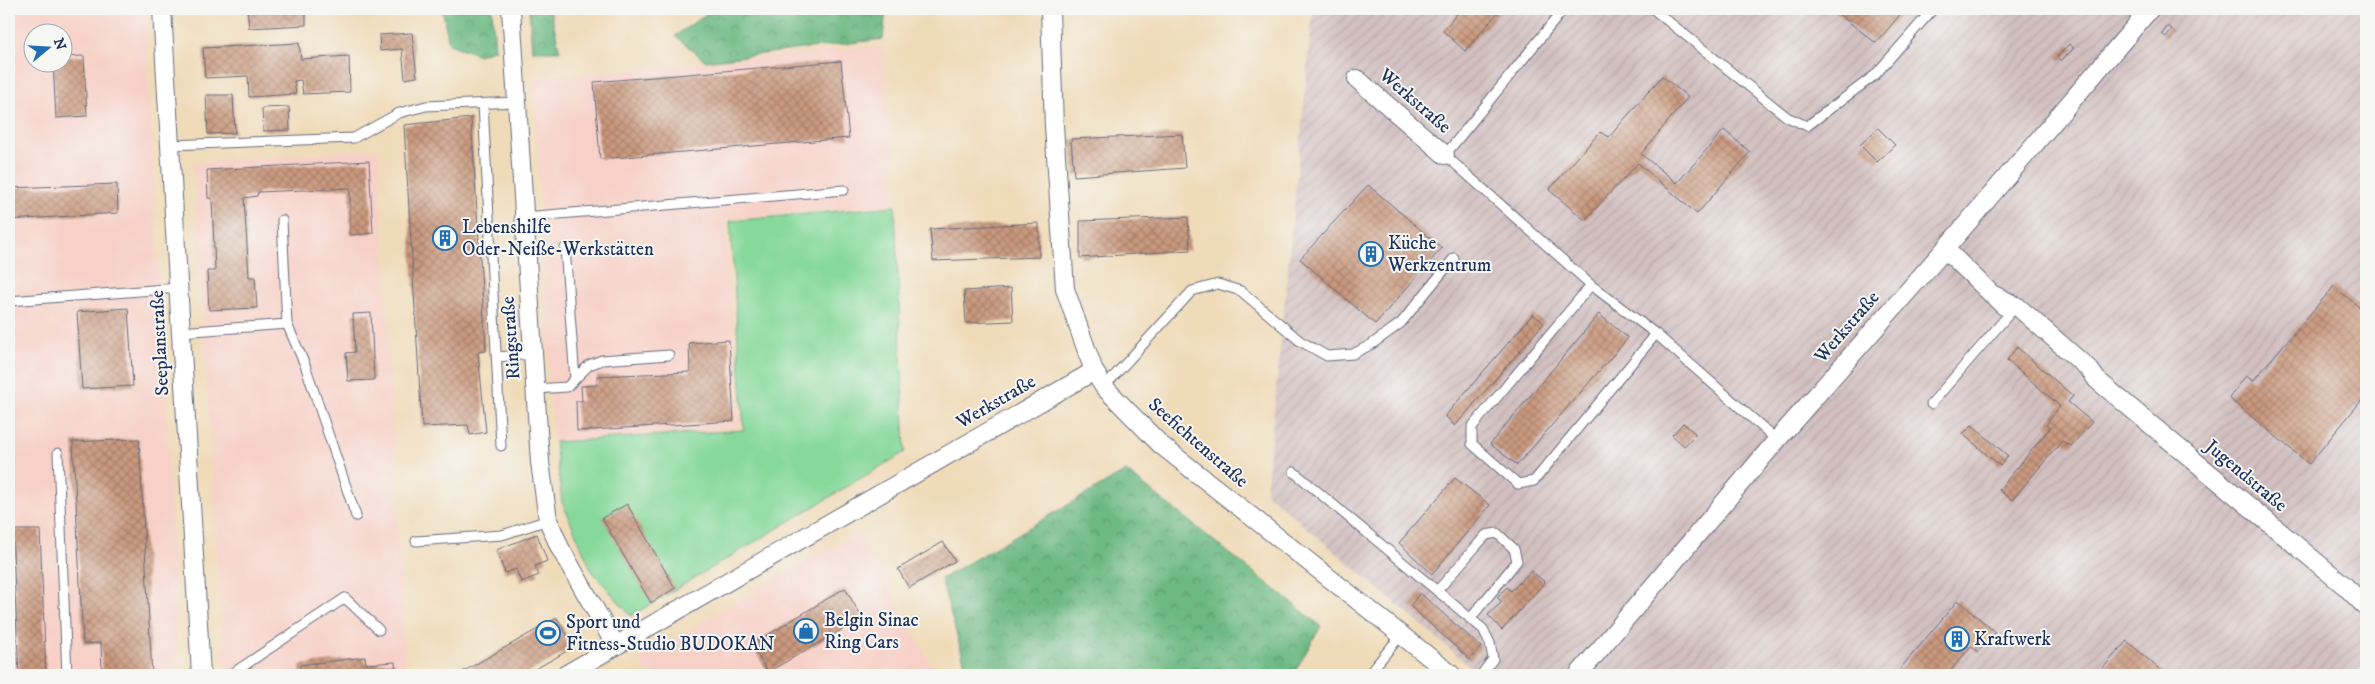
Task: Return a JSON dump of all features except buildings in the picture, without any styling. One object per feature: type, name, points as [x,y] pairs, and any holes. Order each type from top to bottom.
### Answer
[{"type":"street","name":"Seeplanstraße","points":[[162,9],[201,675]]},
{"type":"street","name":"Ringstraße","points":[[510,9],[540,462],[548,520],[564,555],[616,646]]},
{"type":"street","name":"Seefichtenstraße","points":[[1050,9],[1054,126],[1065,289],[1094,371],[1104,387],[1161,445],[1452,675]]},
{"type":"street","name":"Werkstraße","points":[[1578,675],[1777,440],[1945,249],[2150,9]]},
{"type":"street","name":"Werkstraße","points":[[1358,79],[1445,155]]},
{"type":"street","name":"Jugendstraße","points":[[1945,249],[1996,296],[2010,313],[2084,376],[2097,380]]},
{"type":"street","name":"Jugendstraße","points":[[1996,296],[2018,308],[2089,369],[2097,380],[2345,586],[2366,607]]},
{"type":"street","name":"Werkstraße","points":[[616,646],[1094,371]]},
{"type":"street","points":[[564,675],[616,646]]},
{"type":"lane","points":[[1564,9],[1445,155],[1591,285],[1656,334],[1777,440]]},
{"type":"lane","points":[[1653,9],[1787,116],[1807,126],[1875,75],[1932,9]]},
{"type":"lane","points":[[170,145],[354,138],[398,113],[417,108],[516,102]]},
{"type":"lane","points":[[483,104],[501,446]]},
{"type":"lane","points":[[524,217],[844,190]]},
{"type":"lane","points":[[282,220],[287,324],[305,365],[356,516]]},
{"type":"lane","points":[[566,248],[575,378]]},
{"type":"lane","points":[[1104,387],[1192,291],[1218,284],[1241,291],[1300,341],[1328,356],[1352,354],[1372,344],[1401,323],[1454,258]]},
{"type":"lane","points":[[1591,285],[1472,427],[1472,444],[1518,484],[1534,481],[1656,334]]},
{"type":"lane","points":[[9,301],[178,288]]},
{"type":"lane","points":[[1931,404],[2010,313]]},
{"type":"lane","points":[[180,332],[287,324]]},
{"type":"lane","points":[[497,357],[533,354]]},
{"type":"lane","points":[[535,389],[568,387],[589,365],[602,360],[669,355]]},
{"type":"lane","points":[[58,453],[67,675]]},
{"type":"lane","points":[[1294,472],[1483,630],[1490,643],[1493,660],[1482,675]]},
{"type":"lane","points":[[416,541],[502,535],[548,520]]},
{"type":"lane","points":[[1437,591],[1486,535],[1497,533],[1514,549],[1518,561],[1470,618]]},
{"type":"lane","points":[[230,675],[345,598],[379,630]]},
{"type":"lane","points":[[1368,675],[1402,635]]},
{"type":"shaded area","points":[[9,9],[145,9],[179,675],[9,675]]},
{"type":"shaded area","points":[[1313,9],[2366,9],[2366,675],[1480,675],[1266,493]]},
{"type":"shaded area","points":[[883,46],[895,204],[725,218],[740,428],[553,441],[533,79]]},
{"type":"shaded area","points":[[379,149],[405,675],[225,675],[193,163]]},
{"type":"shaded area","points":[[857,531],[937,675],[649,675],[639,659]]},
{"type":"green space","points":[[442,9],[492,9],[495,49],[479,55],[449,44]]},
{"type":"green space","points":[[529,9],[550,9],[560,51],[532,51]]},
{"type":"green space","points":[[713,9],[886,9],[883,39],[706,61],[675,36]]},
{"type":"green space","points":[[895,206],[905,452],[631,616],[592,571],[562,502],[555,442],[744,430],[730,221]]},
{"type":"green space","points":[[1126,471],[1321,626],[1293,675],[968,675],[941,579]]},
{"type":"place","name":"Lebenshilfe Oder-Neiße-Werkstätten","points":[[445,238]]},
{"type":"place","name":"Küche Werkzentrum","points":[[1371,254]]},
{"type":"place","name":"Belgin Sinac Ring Cars","points":[[806,631]]},
{"type":"place","name":"Sport und Fitness-Studio BUDOKAN","points":[[548,633]]},
{"type":"place","name":"Kraftwerk","points":[[1957,639]]}]
